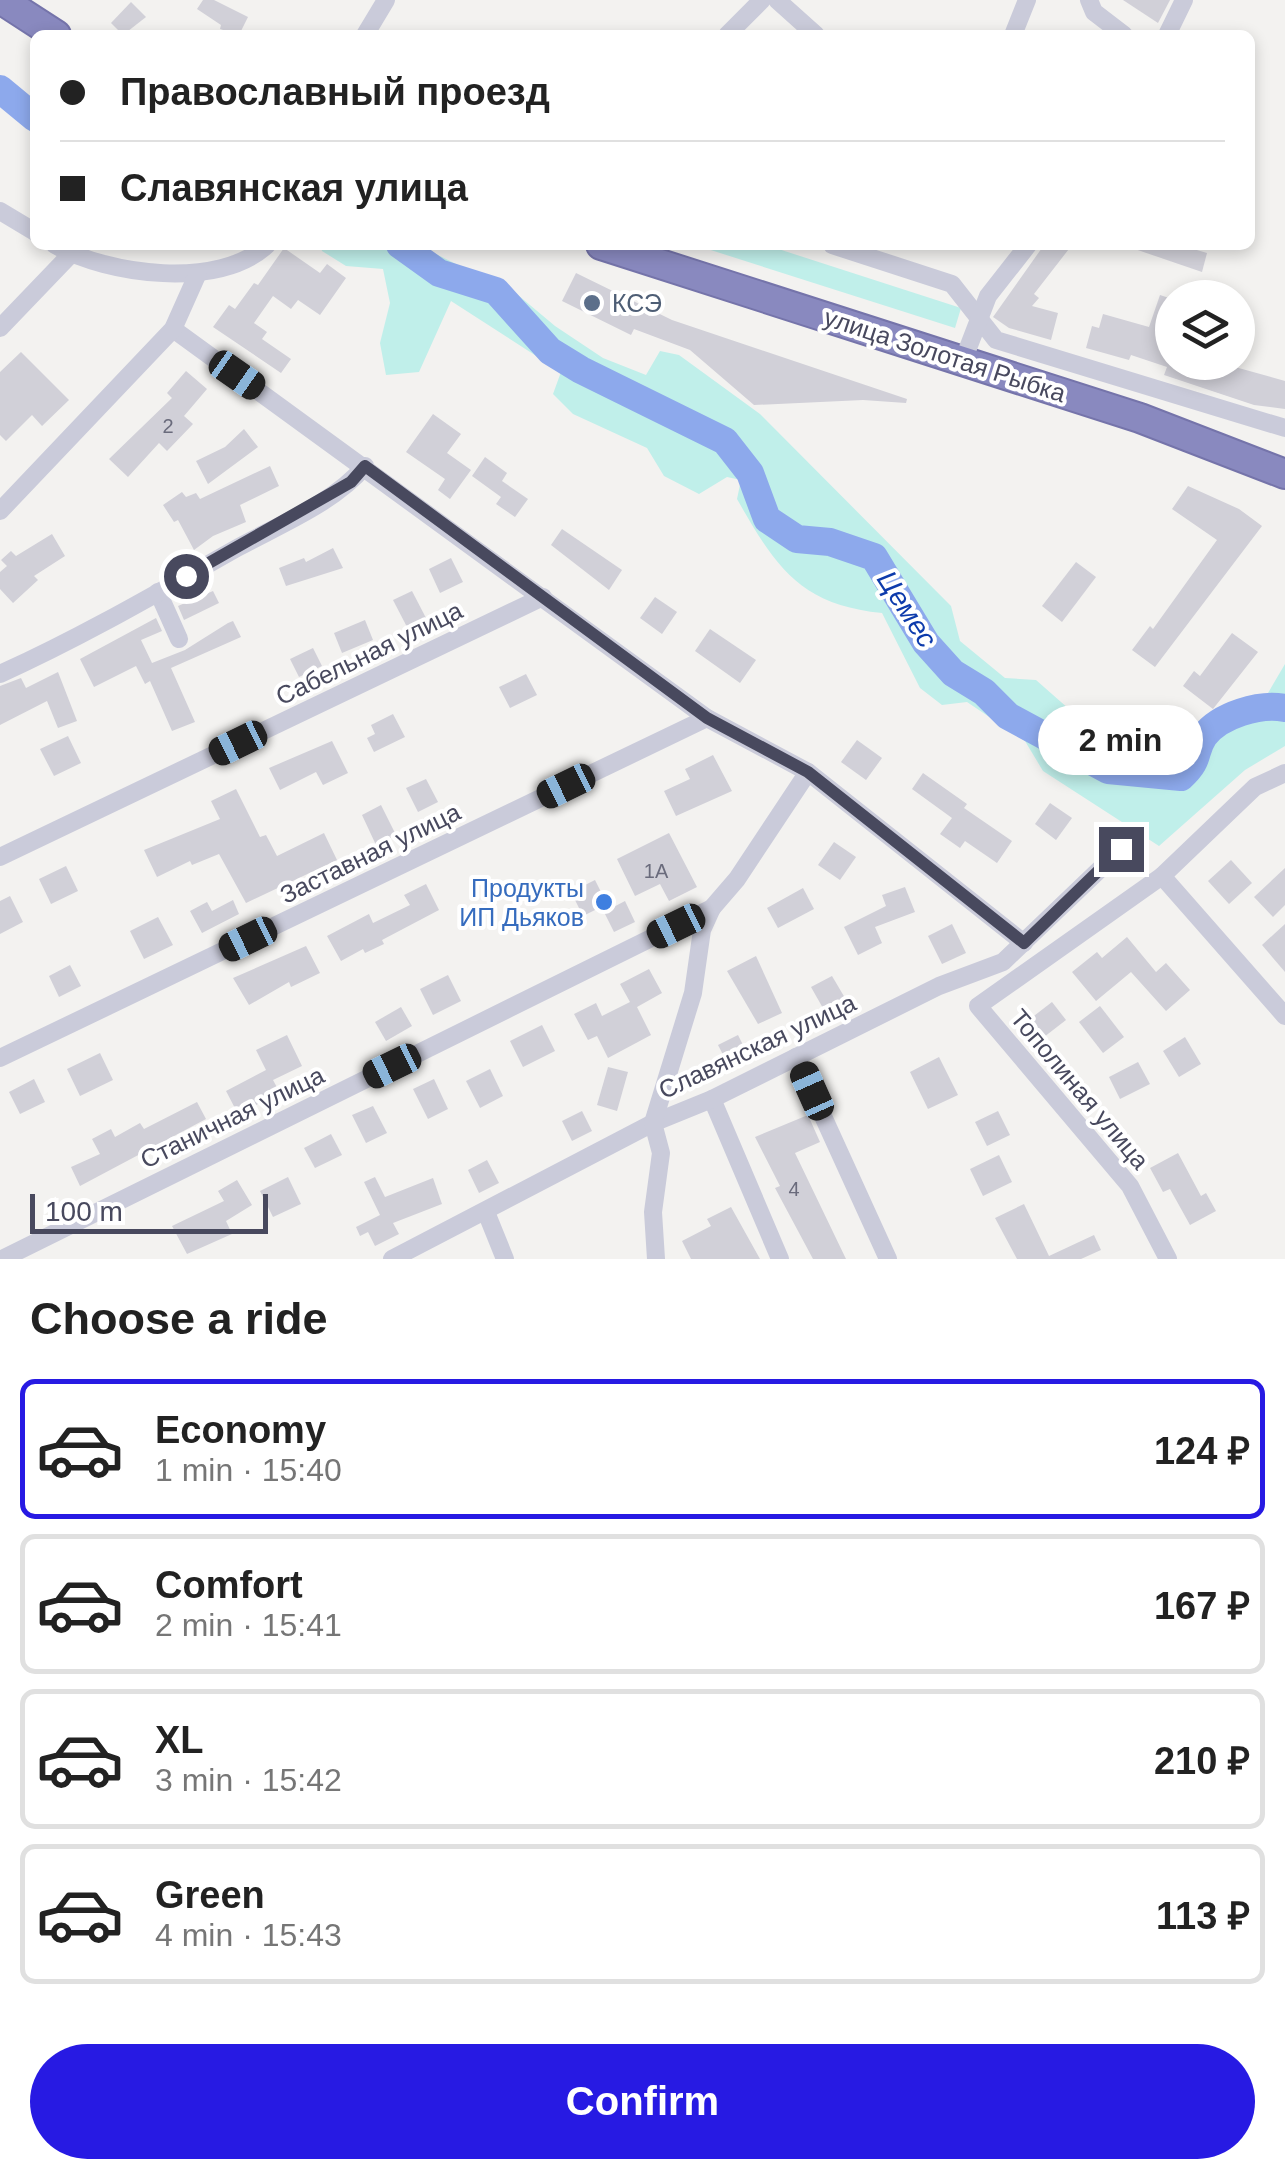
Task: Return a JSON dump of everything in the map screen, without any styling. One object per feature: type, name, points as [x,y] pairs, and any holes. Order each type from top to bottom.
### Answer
[{"type":"highway","points":[[2,0],[48,30]]},
{"type":"highway","name":"улица Золотая Рыбка","points":[[618,250],[1140,418],[1285,474]]},
{"type":"street","points":[[369,30],[386,0]]},
{"type":"street","points":[[732,30],[762,0]]},
{"type":"street","points":[[777,0],[810,30]]},
{"type":"street","points":[[1015,30],[1026,0]]},
{"type":"street","points":[[1089,0],[1094,12],[1117,30]]},
{"type":"street","points":[[1169,30],[1184,0]]},
{"type":"street","points":[[0,210],[30,229]]},
{"type":"street","points":[[0,328],[62,250]]},
{"type":"street","points":[[66,250],[134,271],[198,273],[241,261],[260,250]]},
{"type":"street","points":[[847,250],[952,284],[976,320],[996,340],[1285,428]]},
{"type":"street","points":[[963,361],[976,320],[1025,250]]},
{"type":"street","points":[[0,511],[172,330],[198,273]]},
{"type":"street","points":[[172,330],[365,466],[707,718],[808,772],[1024,943]]},
{"type":"street","points":[[0,674],[158,592],[351,482],[365,466]]},
{"type":"street","points":[[158,592],[179,639]]},
{"type":"street","name":"Сабельная улица","points":[[0,858],[543,596]]},
{"type":"street","name":"Заставная улица","points":[[0,1058],[707,718]]},
{"type":"street","name":"Станичная улица","points":[[2,1259],[712,908],[737,879],[808,772]]},
{"type":"street","points":[[1285,773],[1255,787],[1162,876],[1285,1016]]},
{"type":"street","name":"Славянская улица","points":[[392,1259],[654,1123],[712,1099],[940,986],[1003,962],[1121,849]]},
{"type":"street","name":"Тополиная улица","points":[[1162,876],[978,1006],[1130,1186],[1168,1259]]},
{"type":"street","points":[[656,1259],[653,1212],[661,1153],[654,1123],[693,993],[702,930],[712,908]]},
{"type":"street","points":[[796,1057],[888,1259]]},
{"type":"street","points":[[712,1099],[780,1259]]},
{"type":"street","points":[[486,1212],[505,1259]]},
{"type":"shaded area","points":[[428,250],[518,295],[603,358],[646,375],[660,351],[679,355],[760,414],[951,606],[960,641],[1005,678],[1036,680],[1086,724],[1126,714],[1143,720],[1160,736],[1183,735],[1209,743],[1225,729],[1234,706],[1268,693],[1285,664],[1285,746],[1245,770],[1159,846],[1043,771],[1025,741],[967,702],[942,705],[920,688],[882,613],[830,601],[793,578],[764,544],[737,499],[741,480],[727,477],[699,494],[664,476],[647,448],[573,414],[553,394],[561,372],[451,301],[419,372],[386,375],[380,343],[390,303],[383,269],[346,266],[322,251]]},
{"type":"shaded area","points":[[711,250],[781,250],[961,308],[955,328]]},
{"type":"building","points":[[203,0],[214,0],[248,17],[242,30],[223,30],[197,9]]},
{"type":"building","points":[[1123,0],[1170,0],[1158,23]]},
{"type":"building","points":[[131,2],[146,17],[129,30],[118,30],[111,23]]},
{"type":"building","points":[[283,250],[320,273],[327,264],[346,278],[320,315],[298,300],[291,309],[273,296],[254,323],[267,332],[262,339],[291,359],[281,373],[213,327],[229,305],[235,309],[254,283],[258,285]]},
{"type":"building","points":[[1040,250],[1068,250],[1034,294],[1039,298],[1032,306],[1058,313],[1051,340],[1009,328],[993,317]]},
{"type":"building","points":[[1138,250],[1207,253],[1202,272]]},
{"type":"building","points":[[576,273],[672,320],[907,399],[906,403],[863,400],[754,405],[690,350],[634,329],[631,335],[562,301]]},
{"type":"building","points":[[1155,310],[1155,363],[1086,348],[1092,326],[1099,328],[1103,314],[1149,327]]},
{"type":"building","points":[[21,352],[69,400],[42,426],[32,415],[6,441],[0,435],[0,372]]},
{"type":"building","points":[[186,371],[207,389],[184,416],[193,424],[167,451],[159,443],[128,477],[109,459],[172,398],[167,393]]},
{"type":"building","points":[[1255,373],[1285,381],[1285,409],[1254,405],[1179,380],[1255,380]]},
{"type":"building","points":[[433,414],[461,434],[447,453],[471,470],[450,499],[438,490],[445,479],[406,452]]},
{"type":"building","points":[[244,429],[258,447],[208,484],[196,461],[225,447]]},
{"type":"building","points":[[485,457],[507,473],[502,481],[528,499],[515,517],[496,504],[501,497],[472,476]]},
{"type":"building","points":[[270,466],[279,486],[240,505],[246,522],[213,536],[194,550],[178,520],[174,522],[163,505],[182,492],[186,497],[196,493],[200,499]]},
{"type":"building","points":[[1188,486],[1239,509],[1262,526],[1155,667],[1132,650],[1150,626],[1153,629],[1217,540],[1172,509]]},
{"type":"building","points":[[562,529],[622,570],[609,590],[551,545]]},
{"type":"building","points":[[52,534],[65,556],[34,576],[38,580],[13,603],[0,589],[0,572],[7,566],[1,560],[11,551],[16,556]]},
{"type":"building","points":[[333,548],[343,568],[286,586],[279,568],[304,558],[306,562]]},
{"type":"building","points":[[451,558],[463,582],[440,593],[429,569]]},
{"type":"building","points":[[1076,562],[1096,577],[1062,622],[1042,606]]},
{"type":"building","points":[[213,591],[219,603],[184,620],[178,606]]},
{"type":"building","points":[[412,591],[426,618],[407,627],[393,600]]},
{"type":"building","points":[[655,597],[677,612],[662,634],[640,618]]},
{"type":"building","points":[[156,618],[162,631],[141,640],[152,663],[185,650],[233,621],[241,637],[171,668],[195,722],[172,731],[150,681],[145,684],[136,666],[94,687],[80,659]]},
{"type":"building","points":[[365,620],[373,640],[342,653],[334,633]]},
{"type":"building","points":[[710,629],[756,660],[740,683],[695,651]]},
{"type":"building","points":[[1232,633],[1258,652],[1213,709],[1183,686],[1194,671],[1200,676]]},
{"type":"building","points":[[313,648],[322,666],[299,677],[290,659]]},
{"type":"building","points":[[58,672],[77,721],[58,728],[47,701],[0,725],[0,686],[21,678],[26,688]]},
{"type":"building","points":[[526,674],[537,695],[510,708],[499,687]]},
{"type":"building","points":[[393,714],[405,737],[374,752],[367,738],[375,734],[371,725]]},
{"type":"building","points":[[68,736],[81,763],[54,776],[40,749]]},
{"type":"building","points":[[857,740],[882,758],[866,780],[841,762]]},
{"type":"building","points":[[332,741],[348,773],[323,785],[316,772],[280,790],[269,768]]},
{"type":"building","points":[[713,755],[732,791],[676,816],[664,791],[690,779],[685,769]]},
{"type":"building","points":[[923,773],[1012,841],[997,863],[965,841],[960,848],[940,834],[952,818],[912,789]]},
{"type":"building","points":[[426,779],[438,802],[418,812],[406,788]]},
{"type":"building","points":[[236,789],[260,837],[266,835],[277,856],[324,833],[337,860],[246,903],[219,854],[192,865],[190,861],[157,877],[144,850],[220,819],[211,801]]},
{"type":"building","points":[[1050,803],[1072,818],[1056,840],[1035,824]]},
{"type":"building","points":[[381,805],[396,835],[376,845],[362,815]]},
{"type":"building","points":[[669,833],[697,887],[669,901],[660,884],[635,896],[617,859]]},
{"type":"building","points":[[834,842],[856,857],[840,880],[818,865]]},
{"type":"building","points":[[1231,860],[1252,883],[1229,904],[1208,881]]},
{"type":"building","points":[[66,866],[78,891],[51,904],[39,879]]},
{"type":"building","points":[[1285,868],[1285,905],[1273,917],[1254,897]]},
{"type":"building","points":[[595,880],[607,904],[583,916],[571,892]]},
{"type":"building","points":[[426,884],[439,910],[382,940],[384,944],[365,953],[363,949],[341,961],[327,936],[369,914],[373,923],[410,905],[404,895]]},
{"type":"building","points":[[905,887],[915,912],[875,927],[882,943],[858,955],[844,927],[886,906],[882,895]]},
{"type":"building","points":[[803,888],[814,909],[778,928],[767,908]]},
{"type":"building","points":[[10,896],[23,922],[0,934],[0,901]]},
{"type":"building","points":[[233,900],[239,914],[202,933],[190,911],[207,902],[212,911]]},
{"type":"building","points":[[625,901],[635,922],[614,932],[604,912]]},
{"type":"building","points":[[158,917],[173,945],[144,959],[130,931]]},
{"type":"building","points":[[952,924],[966,953],[942,964],[928,936]]},
{"type":"building","points":[[1285,924],[1285,972],[1262,945]]},
{"type":"building","points":[[1127,937],[1156,972],[1166,963],[1190,990],[1166,1011],[1131,972],[1096,1001],[1072,972],[1097,952],[1102,958]]},
{"type":"building","points":[[306,946],[320,973],[291,987],[289,982],[249,1005],[233,978]]},
{"type":"building","points":[[756,956],[782,1013],[758,1024],[727,971]]},
{"type":"building","points":[[70,965],[81,986],[59,997],[49,976]]},
{"type":"building","points":[[649,969],[662,993],[637,1007],[651,1035],[608,1058],[597,1036],[588,1040],[574,1014],[596,1003],[602,1016],[630,1002],[620,984]]},
{"type":"building","points":[[448,975],[461,1001],[433,1015],[420,989]]},
{"type":"building","points":[[832,976],[845,998],[824,1010],[811,987]]},
{"type":"building","points":[[1052,1002],[1066,1020],[1044,1037],[1030,1019]]},
{"type":"building","points":[[1100,1006],[1124,1037],[1103,1053],[1079,1022]]},
{"type":"building","points":[[401,1007],[412,1026],[386,1041],[375,1022]]},
{"type":"building","points":[[542,1025],[555,1051],[523,1067],[510,1041]]},
{"type":"building","points":[[287,1035],[302,1066],[273,1080],[280,1093],[238,1114],[226,1091],[266,1070],[256,1050]]},
{"type":"building","points":[[738,1035],[751,1061],[731,1070],[718,1045]]},
{"type":"building","points":[[1185,1037],[1201,1064],[1179,1077],[1163,1051]]},
{"type":"building","points":[[100,1053],[113,1080],[80,1096],[67,1069]]},
{"type":"building","points":[[939,1057],[958,1095],[928,1109],[910,1072]]},
{"type":"building","points":[[1138,1062],[1150,1084],[1120,1099],[1109,1077]]},
{"type":"building","points":[[608,1067],[628,1072],[617,1111],[597,1105]]},
{"type":"building","points":[[490,1069],[503,1096],[480,1108],[466,1081]]},
{"type":"building","points":[[34,1079],[45,1102],[20,1114],[9,1092]]},
{"type":"building","points":[[434,1079],[448,1109],[428,1119],[413,1089]]},
{"type":"building","points":[[197,1102],[206,1119],[80,1186],[71,1167],[100,1154],[92,1139],[111,1129],[115,1137],[140,1123],[144,1129]]},
{"type":"building","points":[[373,1106],[387,1133],[366,1143],[352,1115]]},
{"type":"building","points":[[582,1111],[592,1131],[572,1141],[562,1121]]},
{"type":"building","points":[[998,1111],[1010,1135],[987,1146],[975,1122]]},
{"type":"building","points":[[808,1115],[820,1142],[795,1153],[846,1259],[813,1259],[775,1188],[780,1186],[755,1137]]},
{"type":"building","points":[[331,1134],[342,1155],[315,1168],[304,1148]]},
{"type":"building","points":[[1178,1153],[1201,1196],[1206,1193],[1216,1211],[1190,1225],[1170,1189],[1163,1192],[1150,1168]]},
{"type":"building","points":[[999,1155],[1012,1182],[983,1196],[970,1169]]},
{"type":"building","points":[[487,1160],[499,1183],[479,1193],[468,1170]]},
{"type":"building","points":[[288,1177],[301,1204],[273,1217],[260,1191]]},
{"type":"building","points":[[375,1177],[385,1197],[433,1178],[442,1204],[393,1223],[399,1234],[375,1246],[368,1232],[360,1236],[356,1227],[380,1215],[364,1182]]},
{"type":"building","points":[[237,1180],[252,1205],[226,1221],[232,1234],[187,1254],[172,1226],[224,1201],[218,1191]]},
{"type":"building","points":[[1024,1204],[1049,1256],[1094,1235],[1101,1250],[1081,1259],[1017,1259],[995,1218]]},
{"type":"building","points":[[731,1207],[760,1259],[691,1259],[682,1241],[711,1226],[707,1219]]},
{"type":"waterway","name":"Цемес","points":[[0,89],[30,114]]},
{"type":"waterway","name":"Цемес","points":[[407,250],[439,273],[496,291],[550,351],[581,370],[725,441],[750,473],[767,519],[797,539],[830,542],[874,557],[926,643],[953,673],[984,692],[1008,716],[1108,770],[1181,777],[1204,736],[1220,722],[1253,709],[1285,708]]},
{"type":"place","name":"КСЭ","points":[[592,303]]},
{"type":"place","name":"Продукты ИП Дьяков","points":[[604,902]]},
{"type":"route","points":[[186,576],[351,482],[365,466],[707,718],[808,772],[1024,943],[1121,849]]}]
